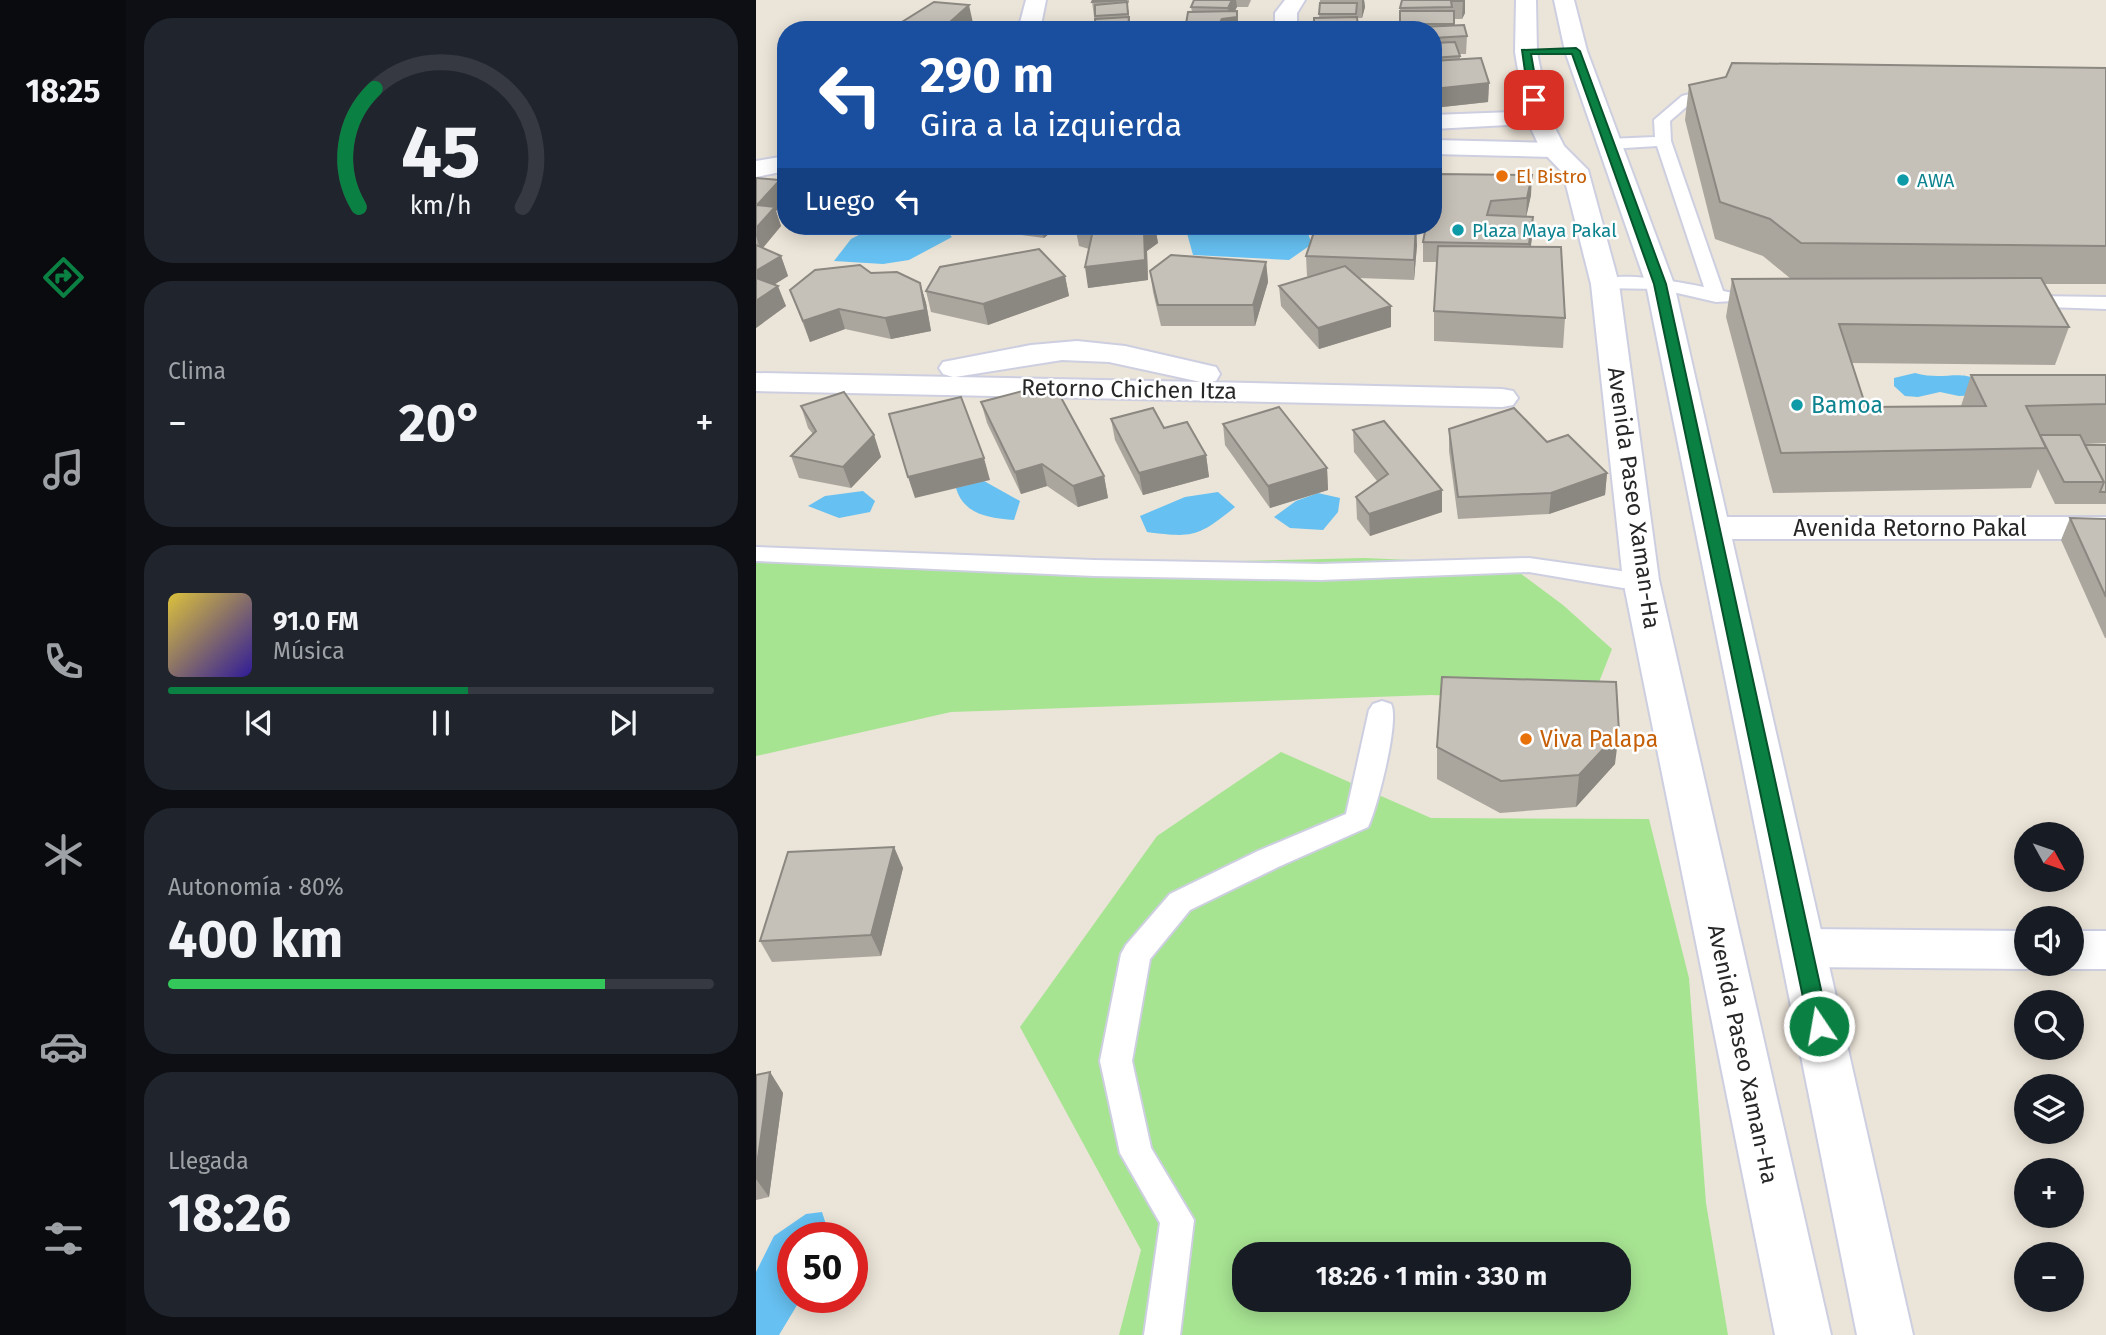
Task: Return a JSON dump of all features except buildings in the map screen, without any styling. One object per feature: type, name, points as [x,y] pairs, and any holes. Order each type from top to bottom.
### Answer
[{"type":"main road","points":[[1031,21],[1036,0]]},
{"type":"main road","points":[[1286,21],[1286,13],[1296,0]]},
{"type":"main road","points":[[1526,0],[1526,52],[1545,134]]},
{"type":"main road","points":[[1564,0],[1576,51],[1660,284],[1885,1335]]},
{"type":"main road","points":[[1526,52],[1576,51]]},
{"type":"main road","points":[[1442,123],[1545,134]]},
{"type":"main road","points":[[1442,146],[1545,134]]},
{"type":"main road","name":"Avenida Paseo Xaman-Ha","points":[[1545,134],[1575,170],[1605,284],[1641,580],[1803,1335]]},
{"type":"main road","points":[[756,169],[777,165]]},
{"type":"main road","name":"Retorno Chichen Itza","points":[[756,382],[1502,398]]},
{"type":"main road","name":"Avenida Retorno Pakal","points":[[1713,528],[2106,528]]},
{"type":"main road","points":[[1803,948],[2014,950]]},
{"type":"main road","points":[[2084,950],[2106,950]]},
{"type":"lane","points":[[1716,297],[1663,141],[1662,120],[1687,99],[1734,86]]},
{"type":"lane","points":[[1609,144],[1663,141]]},
{"type":"lane","points":[[1605,284],[1660,284],[1716,297],[1744,297]]},
{"type":"lane","points":[[2008,301],[2106,303]]},
{"type":"lane","points":[[756,554],[958,564],[1294,571],[1529,565],[1623,580],[1641,580]]},
{"type":"lane","points":[[1162,1335],[1177,1220],[1136,1153],[1116,1061],[1136,954],[1181,902],[1268,859],[1358,820],[1377,743],[1382,710]]},
{"type":"green space","points":[[756,548],[1149,563],[1364,558],[1508,564],[1563,605],[1612,649],[1592,700],[1431,695],[951,712],[756,756]]},
{"type":"green space","points":[[1281,752],[1431,818],[1649,819],[1689,978],[1706,1203],[1728,1335],[1119,1335],[1141,1250],[1020,1027],[1157,836]]},
{"type":"water","points":[[859,235],[952,237],[909,260],[883,264],[834,261],[851,239]]},
{"type":"water","points":[[1187,235],[1308,235],[1312,244],[1289,260],[1193,255]]},
{"type":"water","points":[[1915,373],[1966,376],[1986,384],[1997,394],[1959,396],[1940,392],[1918,397],[1905,396],[1894,386],[1894,378]]},
{"type":"water","points":[[984,481],[1020,501],[1014,520],[987,516],[965,504],[956,488]]},
{"type":"water","points":[[863,491],[875,501],[870,512],[839,518],[808,506],[825,496]]},
{"type":"water","points":[[1218,492],[1235,507],[1203,530],[1194,533],[1175,535],[1147,532],[1140,516],[1185,497]]},
{"type":"water","points":[[1318,493],[1340,498],[1338,512],[1323,530],[1290,528],[1274,517],[1296,501]]},
{"type":"water","points":[[822,1212],[825,1222],[794,1222],[806,1214]]},
{"type":"water","points":[[777,1234],[777,1313],[792,1313],[779,1335],[756,1335],[756,1272]]},
{"type":"place","name":"El Bistro","points":[[1502,176]]},
{"type":"place","name":"AWA","points":[[1903,180]]},
{"type":"place","name":"Plaza Maya Pakal","points":[[1458,230]]},
{"type":"place","name":"Bamoa","points":[[1797,405]]},
{"type":"place","name":"Viva Palapa","points":[[1526,739]]},
{"type":"route","points":[[1534,100],[1526,52],[1576,51],[1660,284],[1819,1026]]}]
